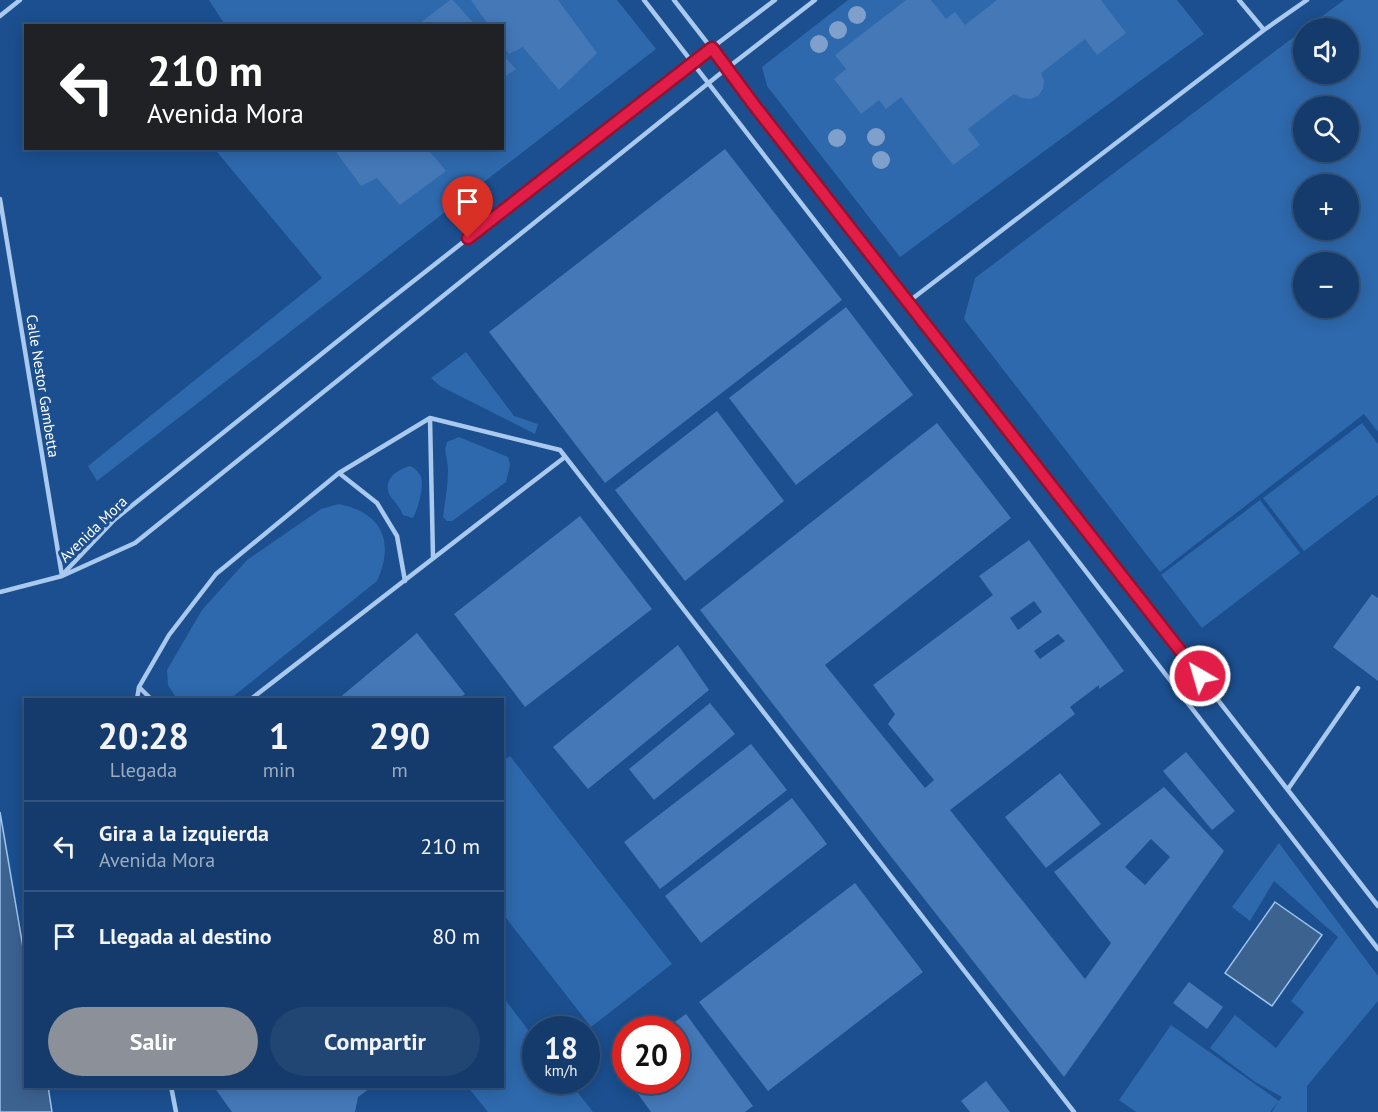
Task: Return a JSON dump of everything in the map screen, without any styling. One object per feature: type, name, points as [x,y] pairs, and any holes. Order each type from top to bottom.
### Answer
[{"type":"lane","points":[[0,16],[20,0]]},
{"type":"lane","points":[[644,0],[1378,949]]},
{"type":"lane","points":[[674,0],[1378,906]]},
{"type":"lane","name":"Avenida Mora","points":[[62,576],[114,520],[365,319],[693,62],[776,0]]},
{"type":"lane","name":"Avenida Mora","points":[[62,576],[135,543],[815,0]]},
{"type":"lane","points":[[1239,0],[1264,30]]},
{"type":"lane","points":[[908,302],[1264,30],[1307,0]]},
{"type":"lane","name":"Calle Nestor Gambetta","points":[[0,199],[62,576]]},
{"type":"lane","points":[[430,418],[433,556]]},
{"type":"lane","points":[[137,698],[139,687],[170,635],[216,574],[339,473],[430,418],[560,450],[1074,1112]]},
{"type":"lane","points":[[252,698],[405,581],[433,556],[565,458]]},
{"type":"lane","points":[[339,473],[377,503],[382,511],[397,536],[405,581]]},
{"type":"lane","points":[[0,592],[62,576]]},
{"type":"lane","points":[[139,687],[150,698]]},
{"type":"lane","points":[[1288,789],[1358,688]]},
{"type":"lane","points":[[171,1088],[176,1112]]},
{"type":"shaded area","points":[[209,0],[617,0],[656,49],[97,481],[88,466],[322,278],[216,150],[504,150],[504,24],[224,24]]},
{"type":"shaded area","points":[[848,0],[1177,0],[1204,34],[900,257],[767,86],[762,67]]},
{"type":"shaded area","points":[[1344,0],[1378,0],[1378,432],[1364,414],[1160,572],[964,319],[975,278],[1293,38],[1293,84],[1359,84],[1359,18],[1320,18]]},
{"type":"shaded area","points":[[466,352],[514,416],[538,424],[535,434],[440,386],[431,378]]},
{"type":"shaded area","points":[[1362,423],[1378,444],[1378,495],[1304,551],[1263,498]]},
{"type":"shaded area","points":[[459,437],[508,457],[510,465],[506,482],[452,521],[447,521],[443,517],[448,476],[446,446],[447,442]]},
{"type":"shaded area","points":[[410,466],[419,473],[422,482],[420,498],[413,518],[403,515],[388,489],[393,475]]},
{"type":"shaded area","points":[[1260,500],[1300,553],[1202,628],[1161,575]]},
{"type":"shaded area","points":[[339,504],[366,514],[375,522],[381,531],[385,553],[377,581],[231,698],[176,698],[168,685],[167,670],[202,610],[247,560],[321,509]]},
{"type":"shaded area","points":[[510,756],[672,964],[600,1020],[600,1016],[582,1016],[504,915],[504,760]]},
{"type":"shaded area","points":[[0,812],[24,953],[24,1088],[48,1088],[52,1112],[0,1112]]},
{"type":"shaded area","points":[[1279,843],[1378,976],[1378,1001],[1307,1086],[1307,1112],[1272,1112],[1278,1102],[1270,1112],[1136,1112],[1119,1100],[1171,1025],[1279,1101],[1282,1097],[1255,1082],[1210,1048],[1235,1015],[1276,1048],[1304,1012],[1291,1001],[1338,937],[1274,881],[1250,921],[1232,907]]},
{"type":"shaded area","points":[[1275,902],[1322,935],[1272,1006],[1225,973]]},
{"type":"shaded area","points":[[504,998],[522,1022],[522,1094],[579,1094],[593,1112],[488,1112],[469,1088],[504,1088]]},
{"type":"building","points":[[453,0],[474,24],[419,24]]},
{"type":"building","points":[[471,0],[558,0],[597,53],[559,90],[523,47],[509,54],[504,48],[504,24],[488,24]]},
{"type":"building","points":[[906,0],[931,0],[946,19],[955,12],[965,25],[997,0],[1101,0],[1126,33],[1097,55],[1085,39],[1041,73],[1044,81],[1043,89],[1038,96],[1030,99],[1014,94],[968,129],[980,145],[953,165],[901,97],[886,109],[879,100],[861,114],[834,79],[846,69],[835,55]]},
{"type":"building","points":[[504,56],[516,69],[504,77]]},
{"type":"building","points":[[725,149],[842,300],[605,483],[489,332]]},
{"type":"building","points":[[334,150],[429,150],[446,171],[400,205],[377,178],[361,186]]},
{"type":"building","points":[[846,307],[913,395],[796,485],[729,398]]},
{"type":"building","points":[[717,411],[784,501],[685,581],[615,490]]},
{"type":"building","points":[[937,423],[1011,518],[825,665],[925,788],[934,780],[888,724],[895,714],[873,685],[993,595],[979,576],[1029,540],[1124,671],[1099,689],[1099,685],[1070,707],[1075,714],[950,810],[1085,979],[1111,943],[1054,872],[1164,787],[1224,851],[1064,1077],[889,854],[700,610]],"holes":[[[1034,601],[1042,612],[1018,630],[1010,618]],[[1058,634],[1065,641],[1040,659],[1034,651]],[[1151,839],[1170,857],[1145,885],[1125,867]]]},
{"type":"building","points":[[580,516],[652,609],[525,707],[454,614]]},
{"type":"building","points":[[1372,594],[1378,598],[1378,681],[1333,647]]},
{"type":"building","points":[[417,633],[465,694],[459,698],[339,698]]},
{"type":"building","points":[[678,645],[709,690],[588,789],[553,747]]},
{"type":"building","points":[[710,703],[735,734],[654,800],[629,769]]},
{"type":"building","points":[[751,744],[787,790],[660,889],[624,842]]},
{"type":"building","points":[[1186,752],[1235,811],[1212,830],[1163,771]]},
{"type":"building","points":[[1060,773],[1101,824],[1046,868],[1005,817]]},
{"type":"building","points":[[792,798],[827,844],[701,943],[665,896]]},
{"type":"building","points":[[855,883],[923,972],[768,1091],[699,1002]]},
{"type":"building","points":[[1189,982],[1223,1007],[1207,1029],[1173,1003]]},
{"type":"building","points":[[690,1019],[753,1106],[745,1112],[651,1112],[638,1094],[690,1094]]},
{"type":"building","points":[[986,1081],[1010,1112],[970,1112],[961,1101]]},
{"type":"building","points":[[215,1088],[370,1088],[358,1097],[355,1112],[232,1112]]},
{"type":"route","points":[[468,238],[712,48],[726,69],[1200,676]]}]
